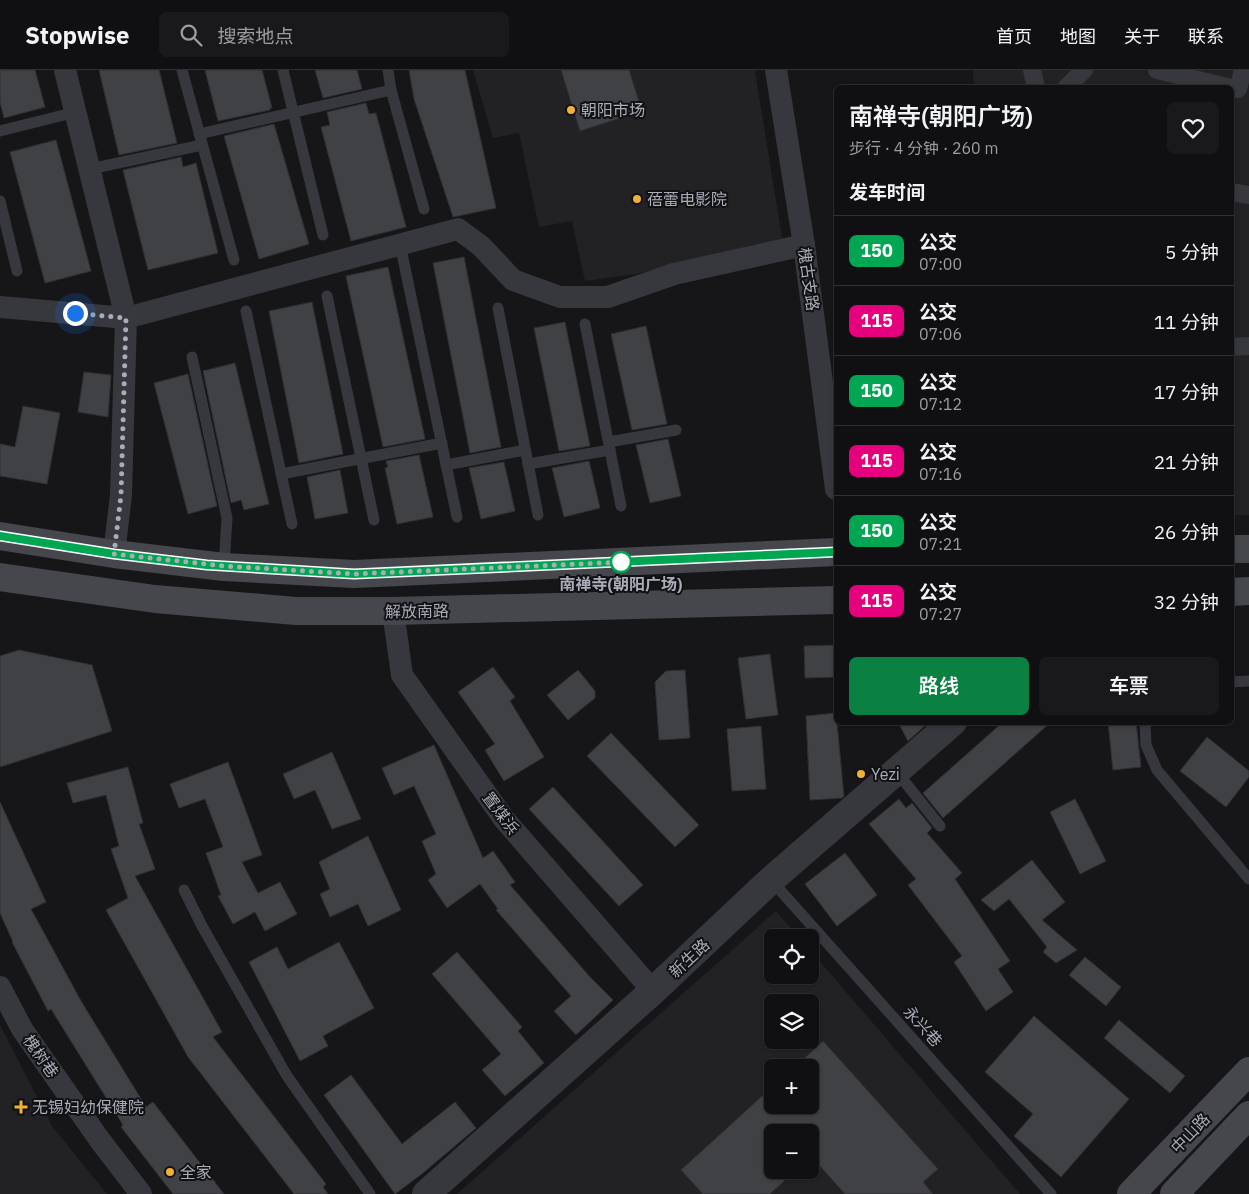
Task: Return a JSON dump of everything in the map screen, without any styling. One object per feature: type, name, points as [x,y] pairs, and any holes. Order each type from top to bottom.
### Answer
[{"type":"main road","points":[[0,536],[114,554],[224,566],[354,574],[834,552]]},
{"type":"main road","points":[[1234,549],[1249,549]]},
{"type":"main road","name":"解放南路","points":[[0,577],[165,600],[296,611],[394,612],[834,600]]},
{"type":"main road","points":[[1234,592],[1249,592]]},
{"type":"main road","name":"中山路","points":[[1131,1194],[1249,1071]]},
{"type":"main road","name":"中山路","points":[[1174,1194],[1249,1115]]},
{"type":"street","points":[[66,70],[126,318],[121,495],[114,554]]},
{"type":"street","name":"槐古支路","points":[[776,70],[804,245],[834,474]]},
{"type":"street","points":[[1032,70],[1035,85]]},
{"type":"street","points":[[1069,85],[1084,70]]},
{"type":"street","points":[[1157,70],[1217,85]]},
{"type":"street","points":[[1237,90],[1243,70]]},
{"type":"street","points":[[1234,192],[1249,195]]},
{"type":"street","points":[[0,307],[126,318],[458,229],[481,246],[513,280],[560,297],[608,297],[674,274],[804,245]]},
{"type":"street","points":[[1234,347],[1249,346]]},
{"type":"street","name":"置煤浜","points":[[394,612],[402,675],[504,819],[653,991]]},
{"type":"street","name":"新生路","points":[[426,1194],[653,991],[771,880],[950,725]]},
{"type":"street","name":"槐树巷","points":[[0,987],[22,1029],[99,1139],[141,1194]]},
{"type":"lane","points":[[182,70],[234,260]]},
{"type":"lane","points":[[282,70],[323,235]]},
{"type":"lane","points":[[388,70],[391,90],[424,209]]},
{"type":"lane","points":[[90,169],[293,114],[391,90]]},
{"type":"lane","points":[[0,131],[76,112]]},
{"type":"lane","points":[[0,201],[17,271]]},
{"type":"lane","points":[[400,244],[457,517]]},
{"type":"lane","points":[[327,296],[374,520]]},
{"type":"lane","points":[[498,308],[538,515]]},
{"type":"lane","points":[[246,311],[292,524]]},
{"type":"lane","points":[[585,324],[622,506]]},
{"type":"lane","points":[[192,357],[228,518],[224,566]]},
{"type":"lane","points":[[528,464],[676,430]]},
{"type":"lane","points":[[281,474],[442,443]]},
{"type":"lane","points":[[446,465],[525,450]]},
{"type":"lane","points":[[1234,682],[1249,681]]},
{"type":"lane","points":[[1145,725],[1146,745],[1157,770],[1249,879]]},
{"type":"lane","points":[[896,771],[940,826]]},
{"type":"lane","name":"永兴巷","points":[[771,880],[1051,1194]]},
{"type":"lane","points":[[184,890],[202,926],[287,1076],[370,1194]]},
{"type":"shaded area","points":[[473,70],[757,70],[755,71],[782,238],[636,274],[585,281],[572,221],[539,227],[519,133],[493,138]]},
{"type":"shaded area","points":[[973,70],[1249,70],[1249,515],[1234,515],[1234,85],[974,85]]},
{"type":"shaded area","points":[[776,911],[792,929],[764,929],[764,984],[819,984],[819,960],[1020,1194],[457,1194]]},
{"type":"shaded area","name":"无锡妇幼保健院","points":[[0,1025],[52,1126],[107,1194],[0,1194]]},
{"type":"building","points":[[0,70],[35,70],[45,107],[4,118],[0,102]]},
{"type":"building","points":[[99,70],[159,70],[177,143],[119,155]]},
{"type":"building","points":[[205,70],[262,70],[272,108],[218,121]]},
{"type":"building","points":[[315,70],[357,70],[362,89],[323,98]]},
{"type":"building","points":[[409,70],[465,70],[496,208],[453,217],[414,99]]},
{"type":"building","points":[[561,70],[629,70],[642,111],[580,131]]},
{"type":"building","points":[[366,103],[369,114],[376,113],[406,227],[351,241],[321,127],[330,125],[327,112]]},
{"type":"building","points":[[274,124],[309,244],[259,259],[224,136]]},
{"type":"building","points":[[56,140],[91,271],[45,283],[10,152]]},
{"type":"building","points":[[181,157],[183,167],[196,163],[218,253],[148,270],[123,170]]},
{"type":"building","points":[[464,257],[501,447],[470,453],[433,263]]},
{"type":"building","points":[[388,267],[425,439],[383,447],[346,276]]},
{"type":"building","points":[[312,302],[343,454],[299,463],[269,311]]},
{"type":"building","points":[[565,322],[590,446],[559,451],[534,328]]},
{"type":"building","points":[[646,326],[667,424],[632,430],[611,334]]},
{"type":"building","points":[[235,363],[269,504],[244,510],[241,500],[231,503],[203,371]]},
{"type":"building","points":[[84,372],[111,375],[108,417],[78,412]]},
{"type":"building","points":[[188,374],[217,506],[188,514],[154,383]]},
{"type":"building","points":[[23,406],[60,413],[47,484],[0,476],[0,444],[15,447]]},
{"type":"building","points":[[668,439],[681,496],[650,503],[636,445]]},
{"type":"building","points":[[419,455],[433,517],[397,524],[385,468],[388,467],[386,461]]},
{"type":"building","points":[[589,461],[600,508],[564,517],[552,468]]},
{"type":"building","points":[[504,462],[515,511],[481,519],[469,468]]},
{"type":"building","points":[[340,470],[348,513],[315,519],[307,477]]},
{"type":"building","points":[[834,645],[834,677],[805,678],[804,646]]},
{"type":"building","points":[[19,650],[92,665],[112,731],[0,767],[0,656]]},
{"type":"building","points":[[770,654],[778,715],[746,719],[738,658]]},
{"type":"building","points":[[493,667],[515,697],[510,701],[544,757],[504,781],[485,750],[495,744],[458,692]]},
{"type":"building","points":[[578,670],[595,691],[595,698],[568,720],[547,695]]},
{"type":"building","points":[[685,670],[690,738],[659,740],[655,682],[666,671]]},
{"type":"building","points":[[834,713],[834,725],[837,725],[844,796],[842,798],[810,800],[806,716]]},
{"type":"building","points":[[900,725],[926,725],[908,741]]},
{"type":"building","points":[[1000,725],[1048,725],[943,818],[923,793]]},
{"type":"building","points":[[1108,725],[1136,725],[1141,767],[1113,770]]},
{"type":"building","points":[[761,726],[766,789],[732,791],[727,729]]},
{"type":"building","points":[[611,733],[699,825],[675,847],[587,756]]},
{"type":"building","points":[[1207,737],[1249,771],[1249,777],[1226,807],[1180,771]]},
{"type":"building","points":[[434,745],[483,858],[493,851],[515,882],[510,885],[590,977],[613,1000],[576,1035],[554,1011],[571,996],[496,910],[498,909],[480,884],[447,908],[428,880],[436,874],[422,841],[436,834],[414,786],[394,795],[382,768]]},
{"type":"building","points":[[332,752],[361,819],[332,829],[315,790],[294,799],[283,774]]},
{"type":"building","points":[[228,762],[262,855],[242,862],[258,893],[280,882],[297,914],[265,931],[255,912],[233,924],[218,896],[221,895],[206,853],[223,847],[205,799],[179,808],[170,784]]},
{"type":"building","points":[[128,767],[143,823],[139,824],[155,869],[135,876],[222,1032],[213,1037],[326,1184],[323,1187],[328,1194],[294,1194],[188,1057],[106,910],[128,898],[111,849],[119,846],[106,795],[73,803],[67,783]]},
{"type":"building","points":[[553,787],[643,885],[619,906],[529,809]]},
{"type":"building","points":[[899,799],[906,808],[912,803],[932,828],[927,833],[962,873],[955,879],[1010,961],[998,969],[1013,992],[986,1011],[954,962],[962,956],[908,885],[916,879],[869,824]]},
{"type":"building","points":[[1075,799],[1106,861],[1080,874],[1050,812]]},
{"type":"building","points":[[0,802],[46,902],[31,909],[81,1001],[146,1107],[153,1102],[224,1194],[173,1194],[121,1127],[123,1125],[51,1009],[48,1011],[12,942],[0,913]]},
{"type":"building","points":[[368,836],[401,910],[368,926],[358,904],[330,917],[320,894],[330,889],[319,862]]},
{"type":"building","points":[[845,853],[877,895],[837,926],[805,884]]},
{"type":"building","points":[[1032,860],[1065,902],[1042,920],[1077,950],[1056,963],[1043,952],[1047,947],[1009,899],[994,911],[981,900]]},
{"type":"building","points":[[339,942],[374,1008],[323,1036],[328,1046],[300,1061],[249,962],[277,947],[288,969]]},
{"type":"building","points":[[457,952],[522,1027],[518,1031],[544,1063],[505,1096],[482,1070],[501,1054],[432,974]]},
{"type":"building","points":[[1085,957],[1121,987],[1106,1006],[1069,975]]},
{"type":"building","points":[[1034,1016],[1129,1099],[1061,1177],[1014,1136],[1033,1114],[985,1072]]},
{"type":"building","points":[[1119,1020],[1185,1076],[1170,1093],[1104,1038]]},
{"type":"building","points":[[823,1041],[938,1169],[923,1182],[933,1194],[845,1194],[819,1165],[819,1124],[764,1124],[764,1179],[786,1179],[770,1194],[703,1194],[681,1170],[764,1094],[764,1114],[819,1114],[819,1059],[804,1059],[814,1049],[819,1049],[819,1045]]},
{"type":"building","points":[[351,1075],[402,1144],[455,1102],[476,1128],[395,1194],[324,1095]]},
{"type":"bus line","name":"150","points":[[0,536],[114,554],[207,565],[354,574],[834,552]]},
{"type":"place","name":"朝阳市场","points":[[571,110]]},
{"type":"place","name":"蓓蕾电影院","points":[[637,199]]},
{"type":"place","name":"南禅寺(朝阳广场)","points":[[621,562]]},
{"type":"place","name":"Yezi","points":[[861,774]]},
{"type":"place","name":"无锡妇幼保健院","points":[[21,1107]]},
{"type":"place","name":"全家","points":[[170,1172]]},
{"type":"route","points":[[75,313],[126,318],[121,495],[114,554],[224,566],[354,574],[624,562],[621,562]]}]
